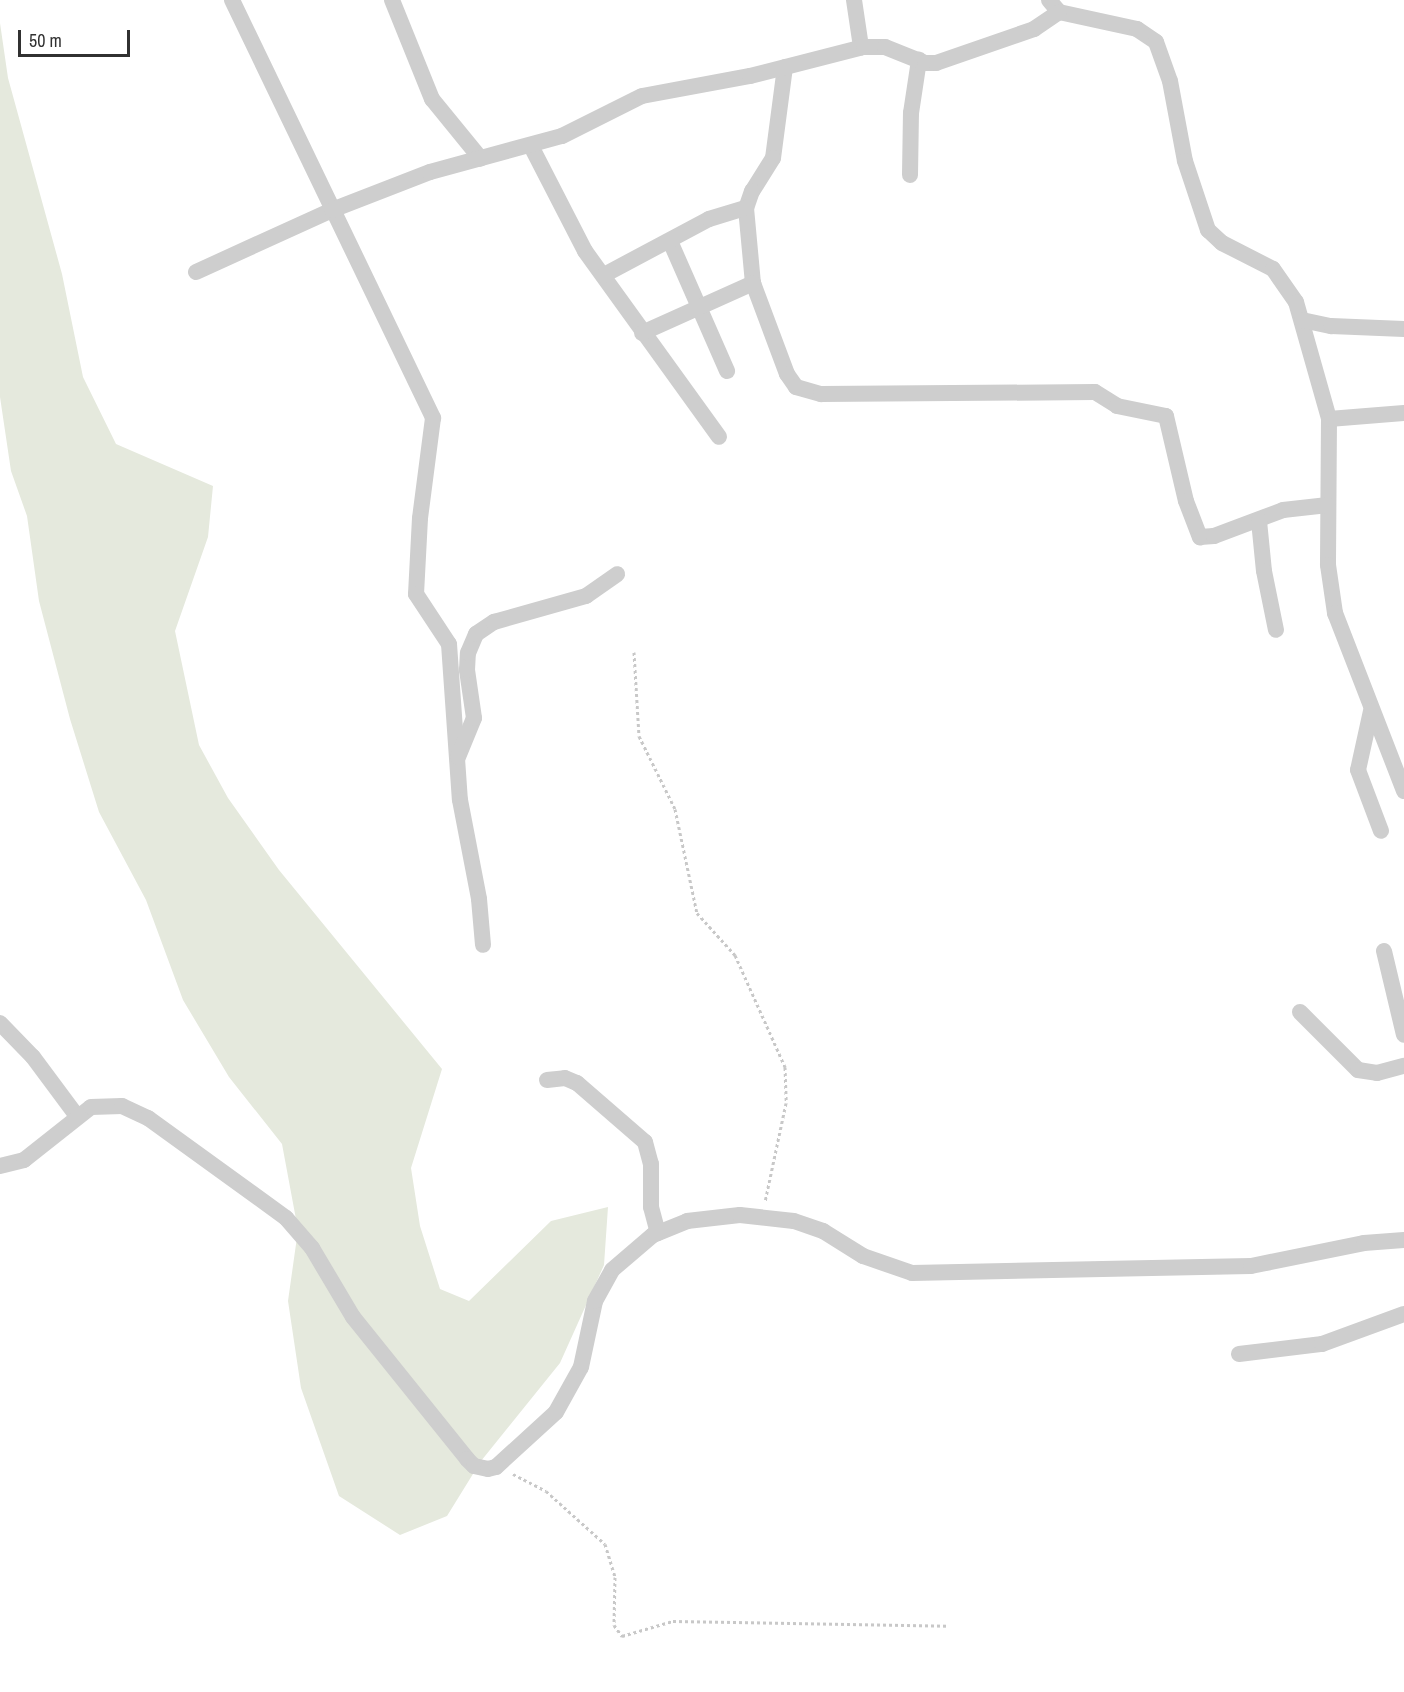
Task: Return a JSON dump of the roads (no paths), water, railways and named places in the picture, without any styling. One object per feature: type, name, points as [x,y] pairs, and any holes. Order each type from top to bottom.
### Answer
[{"type":"street","points":[[232,0],[433,418],[420,518],[416,594],[449,645],[458,758],[483,945]]},
{"type":"street","points":[[392,0],[432,99],[481,159]]},
{"type":"street","points":[[854,0],[861,47]]},
{"type":"street","points":[[196,272],[332,210],[430,172],[562,136],[642,96],[785,67],[861,47],[885,47],[919,60],[936,63],[1034,29],[1054,6],[1137,29],[1156,42],[1170,81],[1185,161],[1209,230],[1222,243],[1281,275],[1302,320],[1329,419],[1328,565],[1335,613],[1371,711],[1404,791]]},
{"type":"street","points":[[910,175],[911,113],[919,60]]},
{"type":"street","points":[[785,67],[776,149],[746,208],[753,283],[787,374],[804,392],[1095,392],[1117,406],[1166,416],[1186,501],[1200,537],[1214,536],[1283,510],[1328,505]]},
{"type":"street","points":[[531,146],[567,221],[642,333],[720,437]]},
{"type":"street","points":[[604,275],[709,219],[746,208]]},
{"type":"street","points":[[670,240],[696,309],[727,371]]},
{"type":"street","points":[[642,333],[753,283]]},
{"type":"street","points":[[1302,320],[1331,326],[1404,329]]},
{"type":"street","points":[[1329,419],[1404,413]]},
{"type":"street","points":[[1259,520],[1264,571],[1276,630]]},
{"type":"street","points":[[458,758],[474,718],[467,670],[468,653],[476,634],[494,622],[586,596],[616,574]]},
{"type":"street","points":[[1371,711],[1358,770],[1381,831]]},
{"type":"street","points":[[1383,951],[1404,1035]]},
{"type":"street","points":[[1300,1012],[1358,1070],[1377,1073],[1404,1066]]},
{"type":"street","points":[[0,1023],[33,1057],[76,1115]]},
{"type":"street","points":[[548,1080],[565,1078],[595,1094],[645,1142],[651,1164],[651,1207],[658,1233]]},
{"type":"street","points":[[0,1166],[24,1160],[76,1115],[104,1104],[122,1106],[148,1118],[286,1218],[312,1248],[353,1317],[466,1459],[480,1468],[498,1465],[556,1412],[581,1367],[601,1284],[626,1256],[658,1233],[687,1221],[761,1216],[810,1226],[863,1256],[912,1273],[1251,1266],[1364,1242],[1404,1240]]},
{"type":"street","points":[[1239,1354],[1322,1344],[1404,1314]]}]
